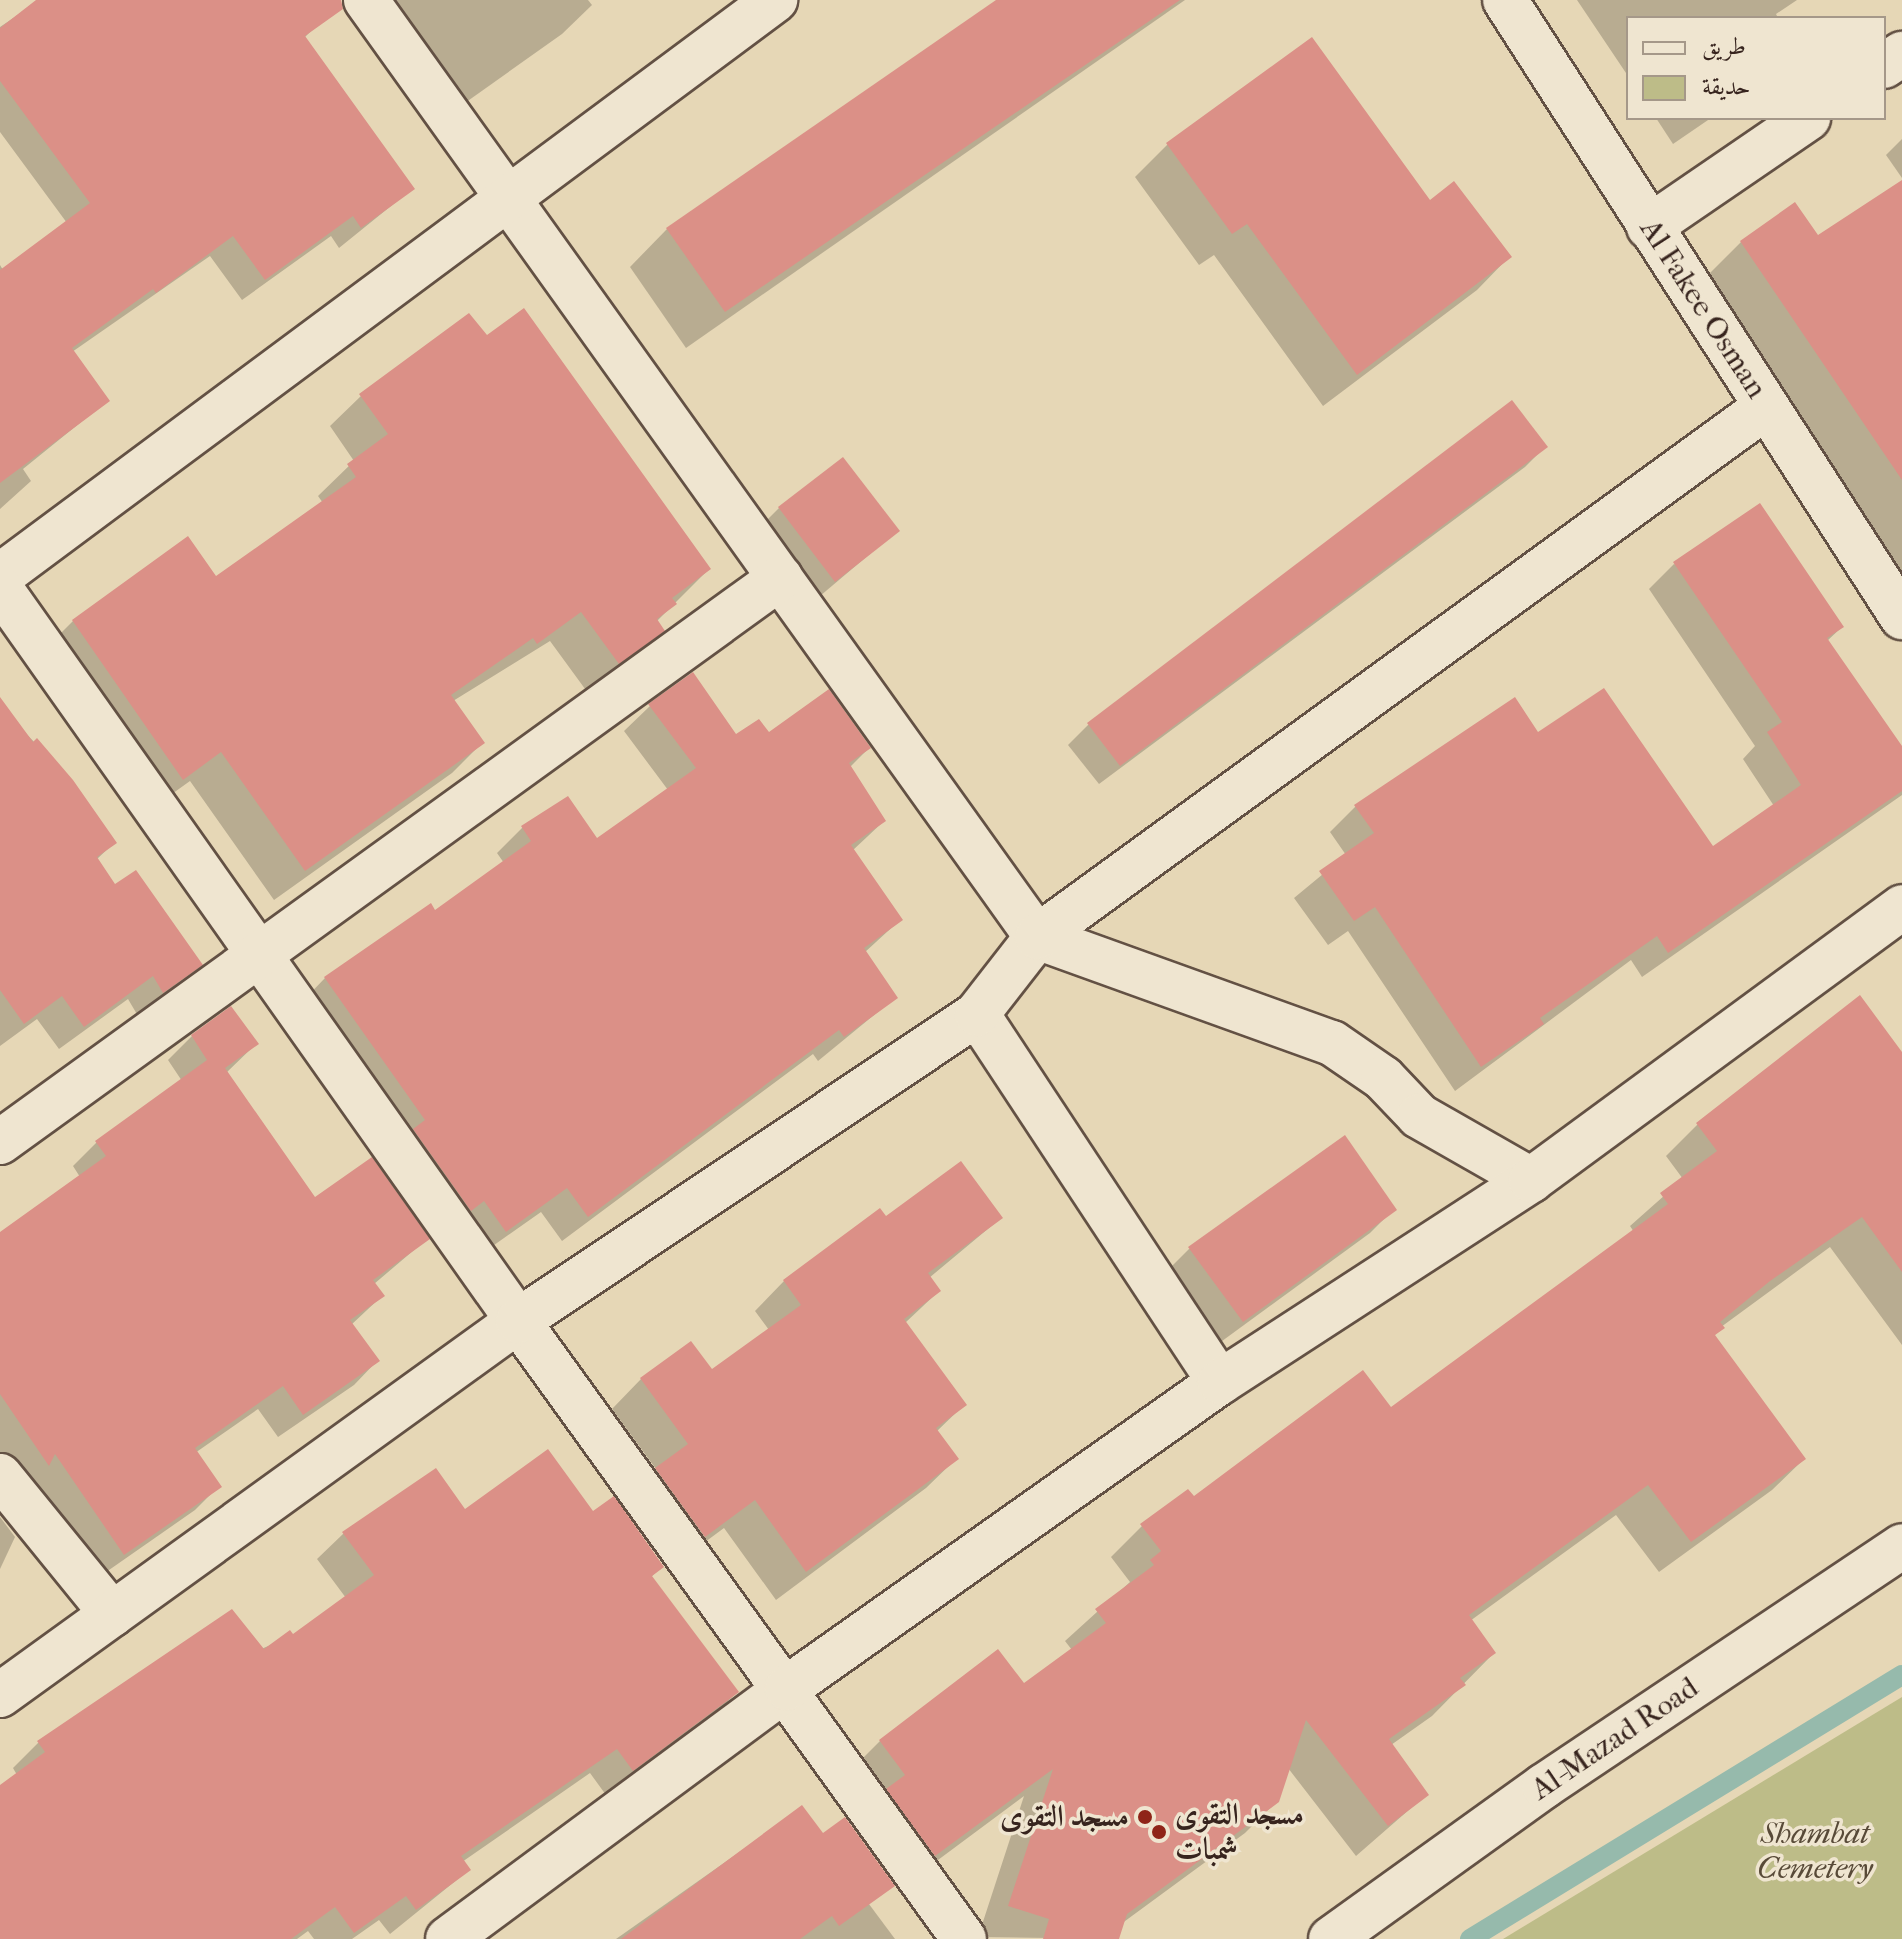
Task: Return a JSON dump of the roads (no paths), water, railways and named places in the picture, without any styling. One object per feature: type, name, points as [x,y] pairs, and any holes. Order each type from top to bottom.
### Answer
[{"type":"street","points":[[366,0],[510,196],[1037,937],[1332,1043],[1383,1078],[1419,1116],[1531,1180]]},
{"type":"street","points":[[0,576],[775,0]]},
{"type":"street","name":"Al Fakee Osman","points":[[1505,0],[1902,617]]},
{"type":"street","points":[[1649,227],[1805,120]]},
{"type":"street","points":[[0,1695],[518,1321],[977,1014],[1037,937],[1766,407]]},
{"type":"street","points":[[0,1142],[780,578]]},
{"type":"street","points":[[0,588],[518,1321],[787,1688],[964,1939]]},
{"type":"street","points":[[448,1939],[787,1688],[1220,1382],[1531,1180],[1902,907]]},
{"type":"street","points":[[977,1014],[1220,1382]]},
{"type":"street","points":[[0,1476],[112,1614]]},
{"type":"street","name":"Al-Mazad Road","points":[[1331,1939],[1544,1786],[1902,1546]]},
{"type":"waterway","points":[[1470,1939],[1902,1675]]},
{"type":"place","name":"مسجد التقوى","points":[[1145,1817]]},
{"type":"place","name":"مسجد التقوى شمبات","points":[[1159,1832]]},
{"type":"park label","name":"Shambat Cemetery","points":[[1815,1851]]}]
